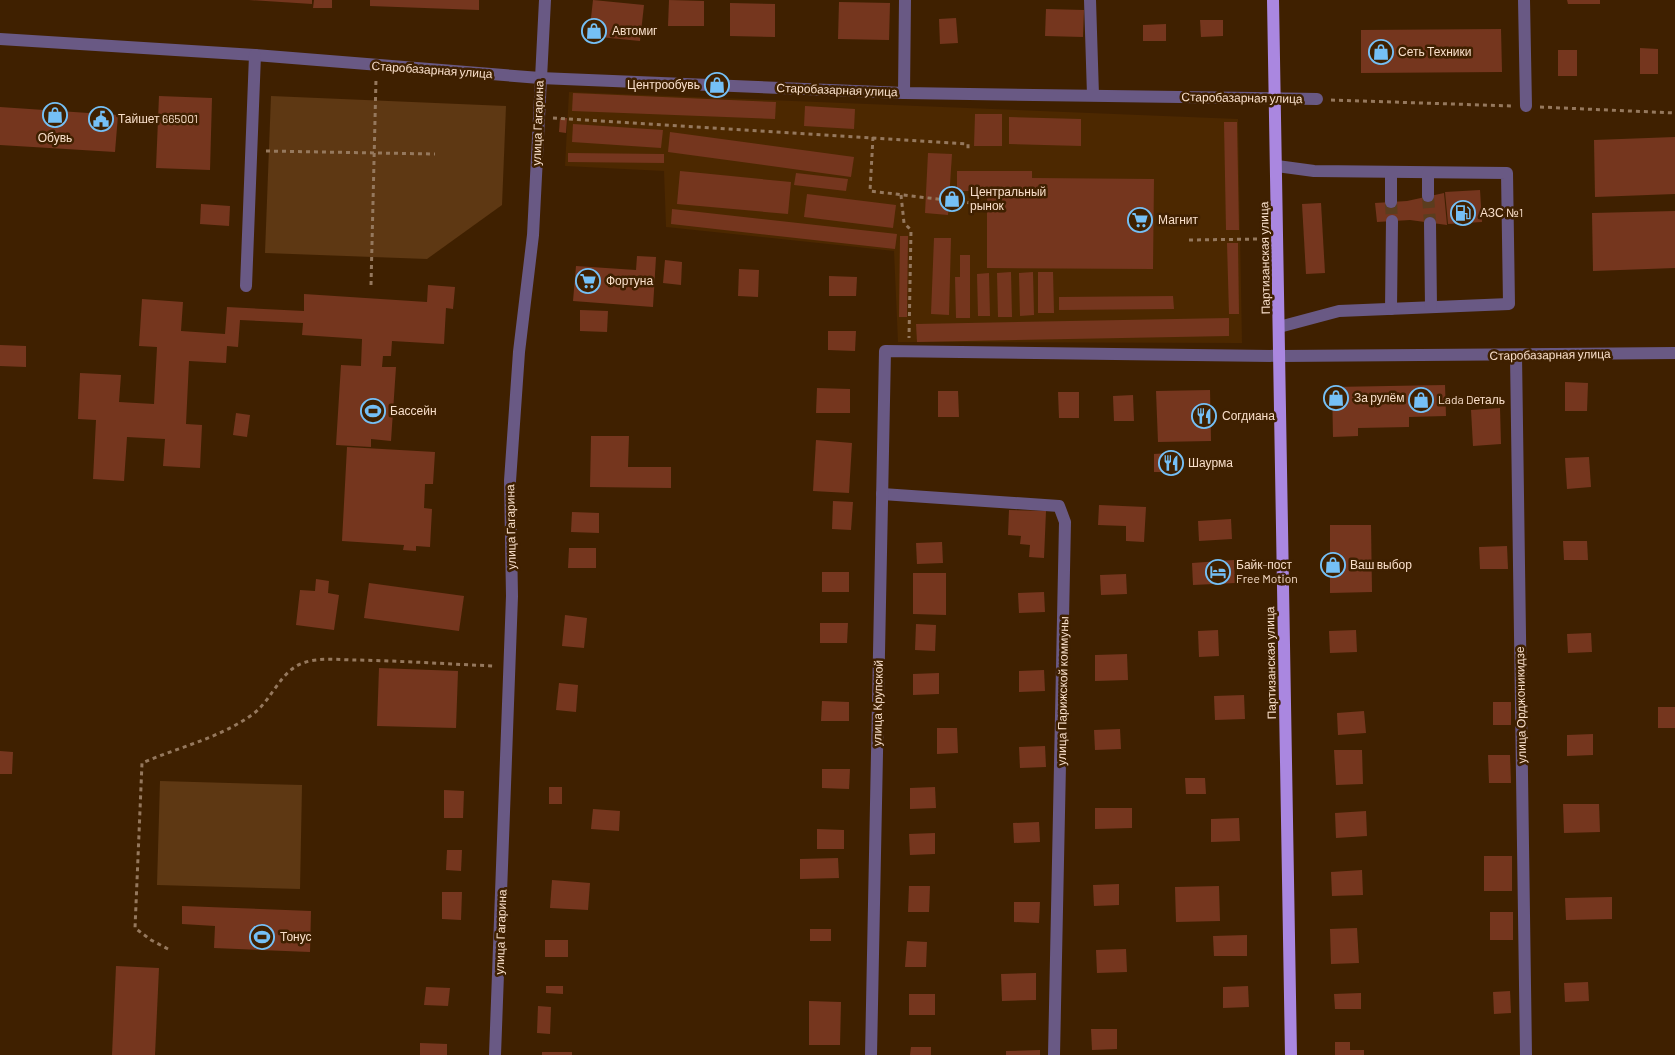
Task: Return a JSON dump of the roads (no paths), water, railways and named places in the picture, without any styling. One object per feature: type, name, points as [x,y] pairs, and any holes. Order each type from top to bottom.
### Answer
[{"type":"main road","name":"Партизанская улица","points":[[1273,0],[1291,1055]]},
{"type":"street","name":"улица Гагарина","points":[[495,1055],[512,596],[510,481],[519,352],[533,235],[545,0]]},
{"type":"street","points":[[904,93],[905,0]]},
{"type":"street","points":[[1090,0],[1093,95]]},
{"type":"street","points":[[1524,0],[1526,106]]},
{"type":"street","name":"Старобазарная улица","points":[[0,39],[255,55],[540,78],[904,93],[1318,100]]},
{"type":"street","points":[[246,286],[255,55]]},
{"type":"street","points":[[1277,166],[1314,172],[1507,173],[1509,304],[1339,311],[1280,327]]},
{"type":"street","points":[[1391,172],[1391,202]]},
{"type":"street","points":[[1428,172],[1428,196]]},
{"type":"street","points":[[1391,309],[1392,221]]},
{"type":"street","points":[[1430,223],[1431,307]]},
{"type":"street","name":"Старобазарная улица","points":[[885,351],[1280,356],[1675,353]]},
{"type":"street","name":"улица Крупской","points":[[871,1055],[885,351]]},
{"type":"street","name":"улица Орджоникидзе","points":[[1516,355],[1526,1055]]},
{"type":"street","name":"улица Парижской коммуны","points":[[882,494],[1059,506],[1065,522],[1054,1055]]},
{"type":"tunnel","points":[[1428,196],[1430,223]]},
{"type":"tunnel","points":[[1391,202],[1392,221]]},
{"type":"place","name":"Автомиг","points":[[594,31]]},
{"type":"place","name":"Сеть Техники","points":[[1381,52]]},
{"type":"place","name":"Центрообувь","points":[[717,85]]},
{"type":"place","name":"Обувь","points":[[55,115]]},
{"type":"place","name":"Тайшет 665001","points":[[101,119]]},
{"type":"place","name":"Центральный рынок","points":[[952,199]]},
{"type":"place","name":"АЗС №1","points":[[1463,213]]},
{"type":"place","name":"Магнит","points":[[1140,220]]},
{"type":"place","name":"Фортуна","points":[[588,281]]},
{"type":"place","name":"За рулём","points":[[1336,398]]},
{"type":"place","name":"Lada Dеталь","points":[[1421,400]]},
{"type":"place","name":"Бассейн","points":[[373,411]]},
{"type":"place","name":"Согдиана","points":[[1204,416]]},
{"type":"place","name":"Шаурма","points":[[1171,463]]},
{"type":"place","name":"Ваш выбор","points":[[1333,565]]},
{"type":"place","name":"Байк-пост Free Motion","points":[[1218,572]]},
{"type":"place","name":"Тонус","points":[[262,937]]}]
